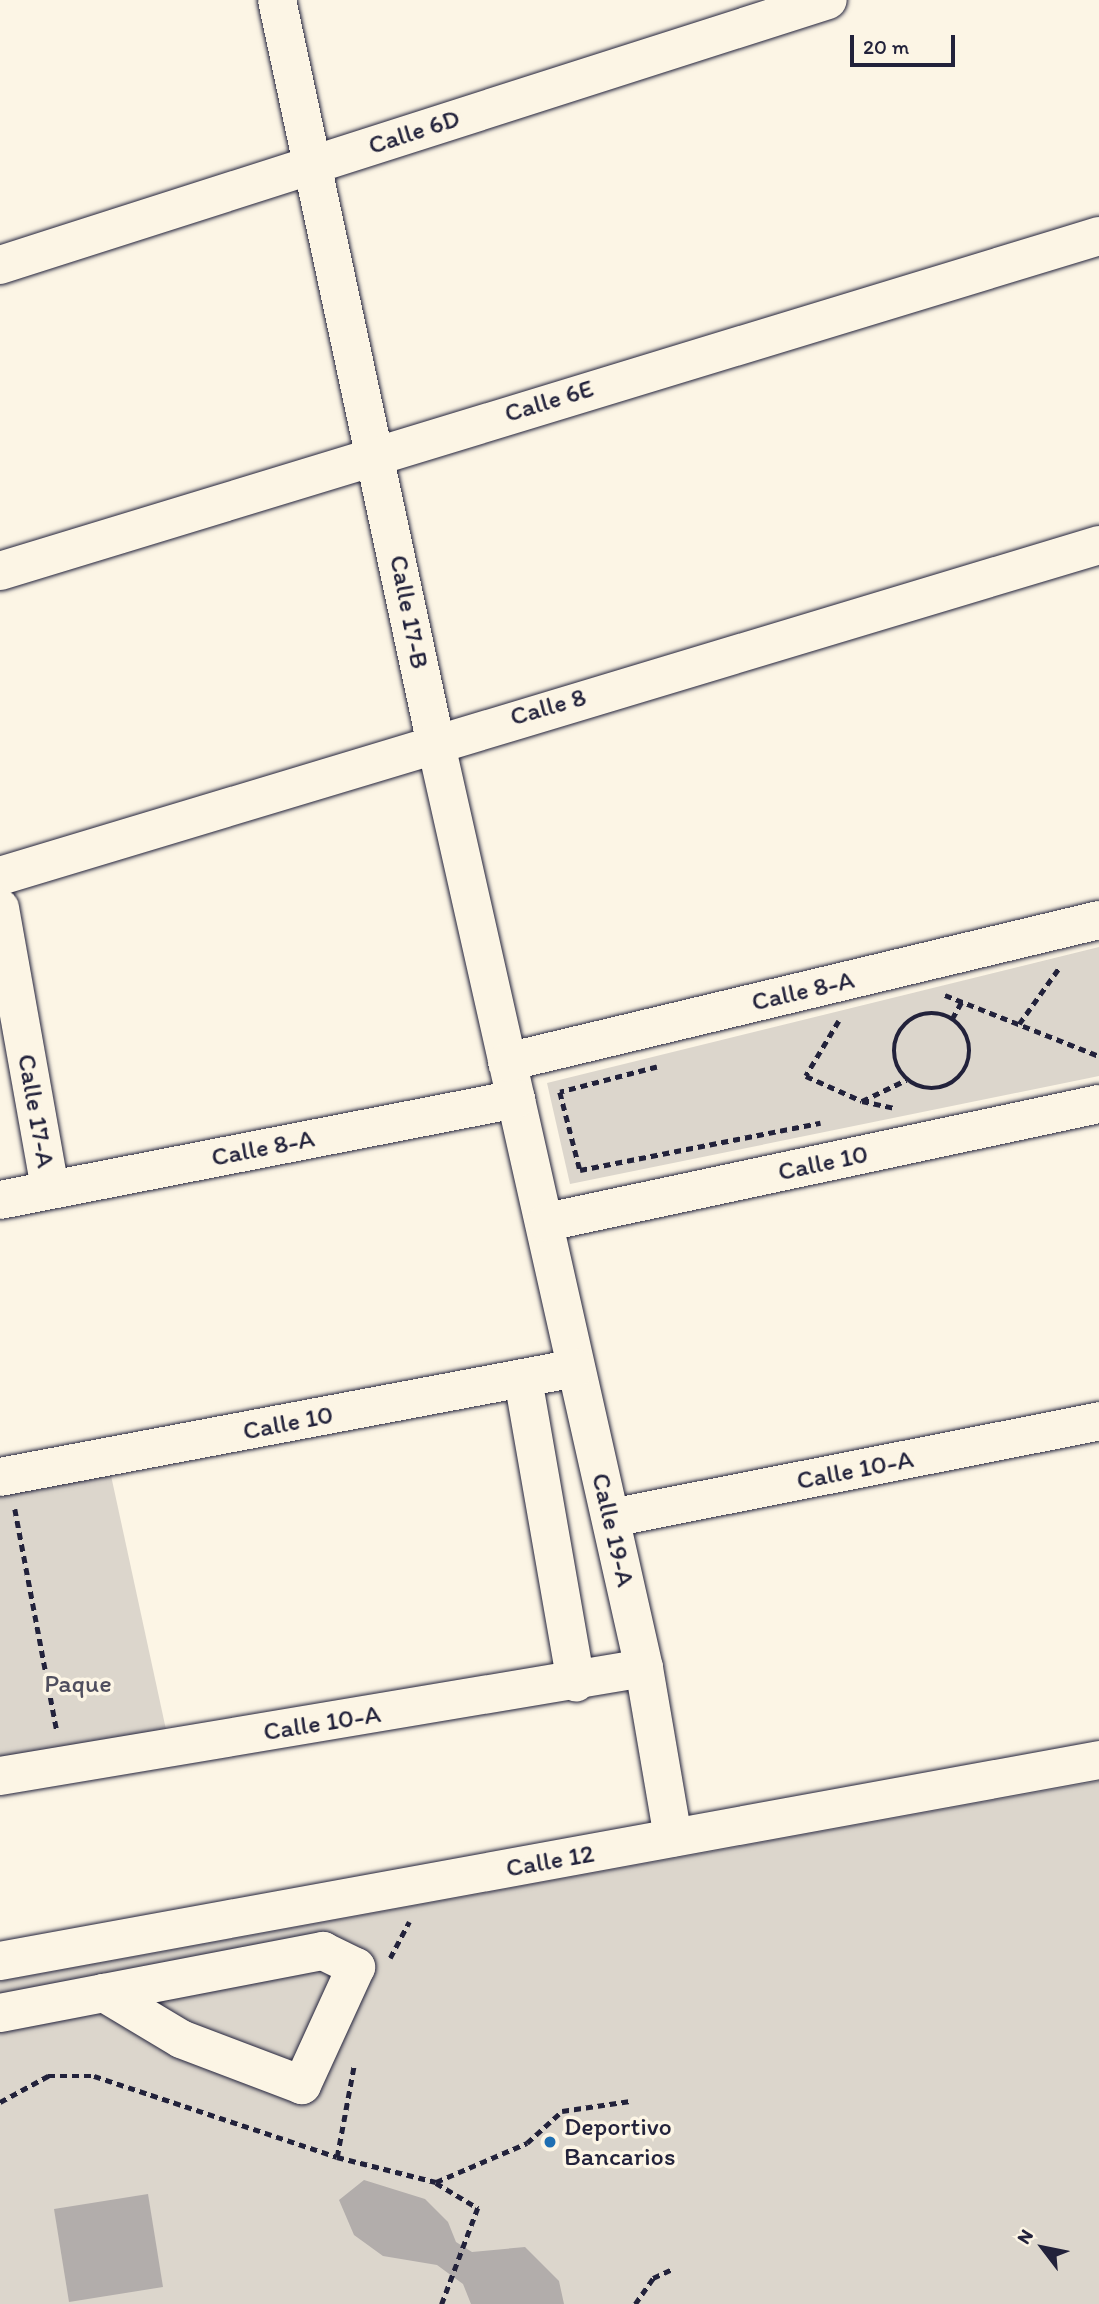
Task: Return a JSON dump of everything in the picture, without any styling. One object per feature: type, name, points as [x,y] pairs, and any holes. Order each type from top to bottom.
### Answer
[{"type":"street","name":"Calle 17-B","points":[[277,0],[377,452],[435,740],[507,1062],[547,1222]]},
{"type":"street","name":"Calle 6D","points":[[0,265],[828,0]]},
{"type":"street","name":"Calle 6E","points":[[0,571],[377,452],[1099,236]]},
{"type":"street","name":"Calle 8","points":[[0,876],[435,740],[1099,545]]},
{"type":"street","name":"Calle 17-A","points":[[0,908],[50,1189]]},
{"type":"street","name":"Calle 8-A","points":[[507,1062],[1099,920]]},
{"type":"street","name":"Calle 8-A","points":[[0,1200],[516,1099]]},
{"type":"street","name":"Calle 10","points":[[547,1222],[1099,1104]]},
{"type":"street","name":"Calle 19-A","points":[[547,1222],[576,1368],[644,1668],[673,1838]]},
{"type":"street","name":"Calle 10","points":[[4,1476],[576,1368]]},
{"type":"street","points":[[523,1379],[576,1682]]},
{"type":"street","name":"Calle 10-A","points":[[611,1518],[1099,1421]]},
{"type":"street","name":"Calle 10-A","points":[[0,1776],[576,1682],[644,1668]]},
{"type":"street","name":"Calle 12","points":[[0,1961],[1099,1760]]},
{"type":"street","points":[[249,1915],[259,1964]]},
{"type":"street","points":[[0,2013],[104,1993],[259,1964],[323,1951],[356,1967],[302,2085],[181,2039],[104,1993]]},
{"type":"path","points":[[1048,968],[1074,961]]},
{"type":"path","points":[[1019,1024],[1061,965]]},
{"type":"path","points":[[931,998],[957,991]]},
{"type":"path","points":[[944,994],[1099,1056]]},
{"type":"path","points":[[952,1019],[962,1001]]},
{"type":"path","points":[[862,1101],[906,1080],[942,1088],[962,1074],[968,1038],[952,1019],[928,1013],[898,1033],[894,1058],[906,1080]]},
{"type":"path","points":[[826,1025],[852,1018]]},
{"type":"path","points":[[839,1021],[806,1076],[862,1101],[894,1108]]},
{"type":"path","points":[[580,1170],[561,1092],[667,1065]]},
{"type":"path","points":[[4,1476],[63,1766]]},
{"type":"path","points":[[0,2102],[48,2076],[94,2076],[337,2157],[436,2182],[478,2208],[442,2304]]},
{"type":"path","points":[[436,2182],[527,2143],[562,2111],[630,2101]]},
{"type":"path","points":[[635,2304],[653,2278],[674,2267]]},
{"type":"green space","points":[[1099,947],[1099,1076],[570,1184],[547,1083]]},
{"type":"green space","name":"Paque","points":[[107,1457],[170,1748],[0,1776],[0,1477]]},
{"type":"green space","name":"Deportivo Bancarios","points":[[1099,1781],[1099,2304],[0,2304],[0,1981]]},
{"type":"shaded area","points":[[364,2180],[425,2199],[448,2222],[456,2242],[472,2252],[525,2247],[559,2281],[564,2304],[471,2304],[463,2284],[437,2265],[383,2256],[354,2235],[339,2200]]},
{"type":"shaded area","points":[[148,2194],[163,2287],[69,2302],[54,2209]]},
{"type":"place","name":"Deportivo Bancarios","points":[[550,2142]]}]
